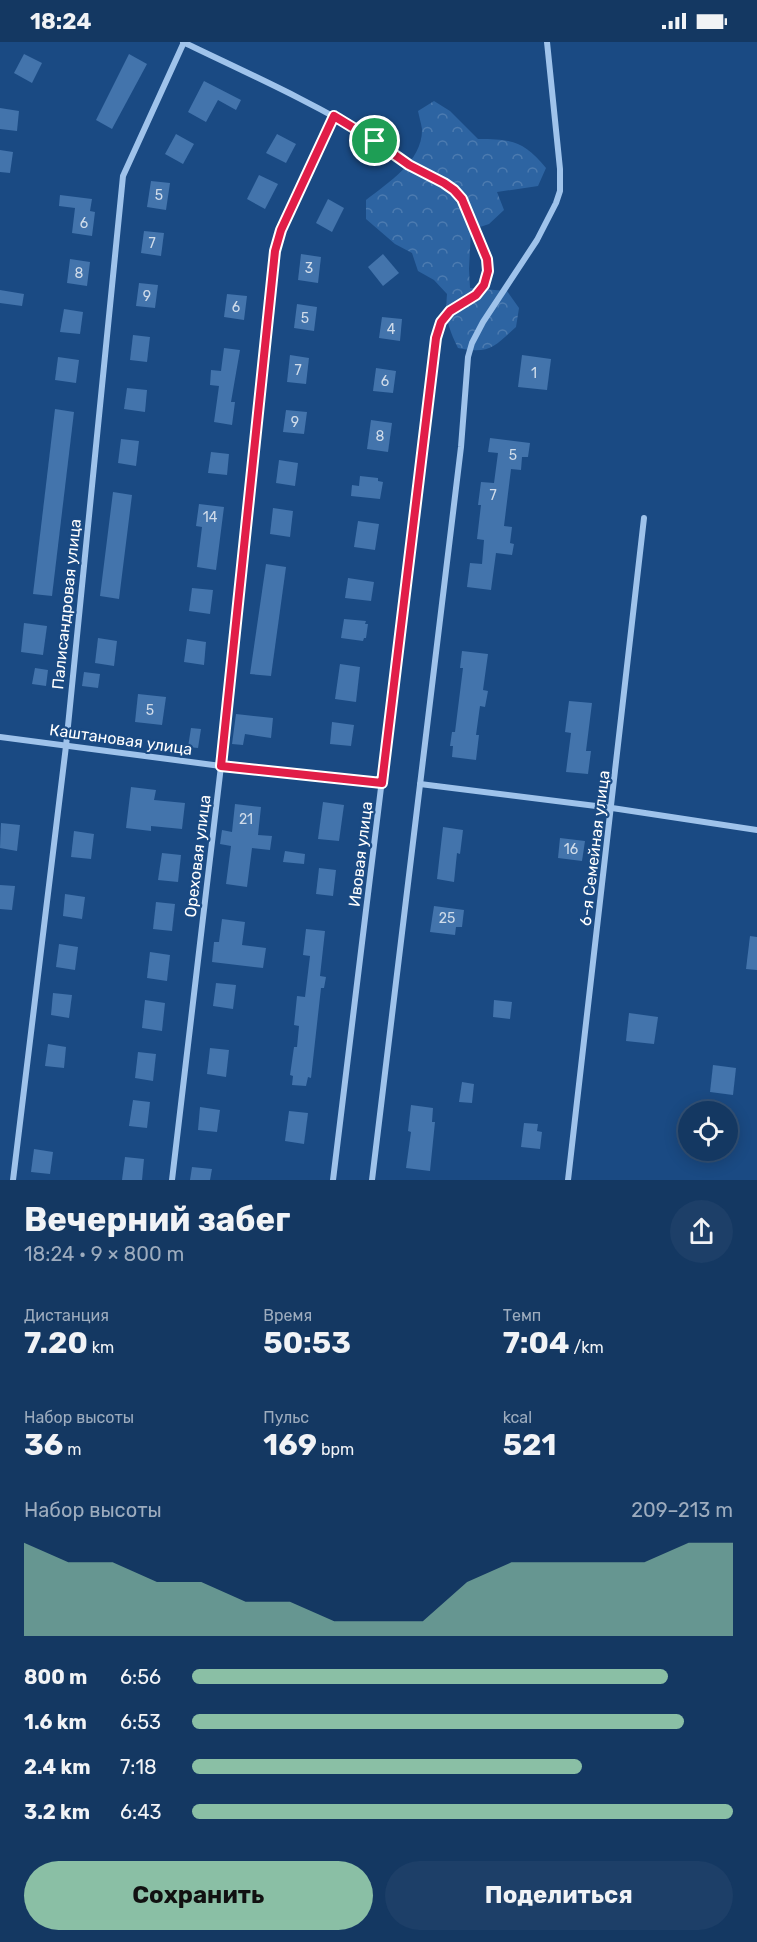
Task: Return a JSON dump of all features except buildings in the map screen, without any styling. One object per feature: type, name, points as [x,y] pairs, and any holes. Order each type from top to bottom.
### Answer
[{"type":"street","points":[[183,42],[334,116]]},
{"type":"street","name":"Палисандровая улица","points":[[13,1180],[66,746],[123,176],[183,42]]},
{"type":"street","points":[[372,1180],[461,447],[468,357],[472,343],[483,322],[537,240],[560,191],[560,169],[547,42]]},
{"type":"street","name":"Ивовая улица","points":[[333,1180],[436,338],[441,322],[450,311],[476,295],[484,285],[488,271],[487,259],[462,199],[454,190],[409,165],[334,116]]},
{"type":"street","name":"Ореховая улица","points":[[172,1180],[221,766],[275,251],[281,230],[334,116]]},
{"type":"street","name":"6-я Семейная улица","points":[[568,1180],[644,518]]},
{"type":"street","name":"Каштановая улица","points":[[0,737],[221,766],[382,783]]},
{"type":"street","points":[[420,784],[612,808],[757,830]]},
{"type":"green space","points":[[434,101],[450,111],[478,139],[516,143],[531,152],[546,168],[538,186],[497,192],[504,210],[489,224],[471,230],[470,288],[507,291],[519,308],[516,327],[497,344],[484,349],[458,348],[448,322],[447,294],[434,280],[418,271],[412,253],[395,244],[366,219],[366,200],[403,170],[417,151],[422,129],[418,111]]},
{"type":"route","points":[[334,116],[375,141],[409,165],[444,183],[462,199],[487,259],[488,271],[484,285],[476,295],[450,311],[441,322],[436,338],[382,783],[221,766],[275,251],[281,230],[334,116]]}]
